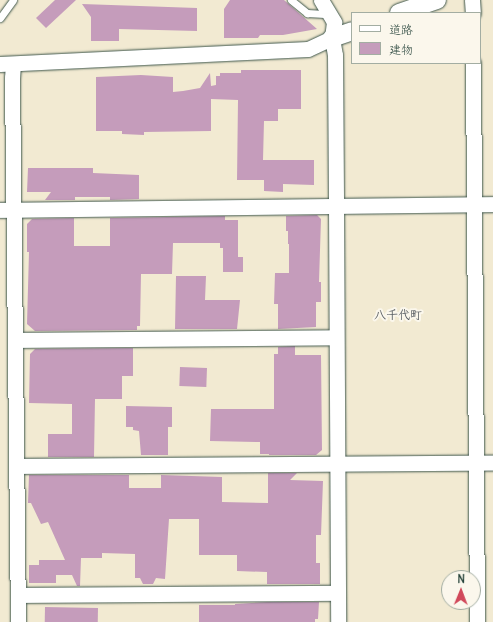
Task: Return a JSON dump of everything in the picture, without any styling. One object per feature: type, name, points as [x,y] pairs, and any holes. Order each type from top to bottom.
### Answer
[{"type":"street","points":[[321,0],[334,22],[332,38],[334,55],[336,205],[338,622]]},
{"type":"street","points":[[402,12],[437,0]]},
{"type":"street","points":[[472,0],[473,12]]},
{"type":"street","points":[[18,622],[16,340],[7,210],[12,78],[7,64],[308,49],[351,31]]},
{"type":"street","points":[[473,64],[477,622]]},
{"type":"street","points":[[7,210],[493,204]]},
{"type":"street","points":[[16,340],[336,337]]},
{"type":"street","points":[[17,466],[493,463]]},
{"type":"street","points":[[19,595],[338,592]]},
{"type":"lane","points":[[0,18],[13,0]]},
{"type":"lane","points":[[291,0],[307,13],[329,14]]},
{"type":"building","points":[[55,0],[76,0],[46,28],[36,18]]},
{"type":"building","points":[[230,0],[284,0],[317,29],[283,35],[260,35],[258,38],[224,38],[224,9]]},
{"type":"building","points":[[82,4],[197,8],[197,31],[119,29],[119,41],[91,41],[91,17]]},
{"type":"building","points":[[241,70],[301,70],[301,109],[278,109],[278,121],[264,121],[263,160],[314,160],[314,185],[283,184],[283,192],[264,191],[264,180],[237,180],[238,100],[211,99],[211,131],[144,132],[144,135],[122,134],[122,131],[96,131],[96,77],[141,75],[173,77],[173,92],[200,88],[210,73],[211,86],[216,85],[216,76],[220,76],[220,73],[241,73]]},
{"type":"building","points":[[28,168],[93,168],[93,173],[139,175],[139,199],[110,200],[110,197],[75,197],[75,200],[45,200],[51,192],[27,192]]},
{"type":"building","points":[[317,215],[321,219],[319,282],[321,282],[321,302],[316,302],[316,327],[278,329],[278,304],[274,304],[275,273],[289,273],[289,244],[288,231],[286,231],[286,216]]},
{"type":"building","points":[[225,216],[225,220],[238,220],[238,257],[243,257],[243,272],[223,272],[223,248],[220,248],[220,243],[173,243],[172,274],[141,274],[140,326],[137,326],[137,330],[35,331],[27,324],[29,252],[27,252],[27,224],[32,219],[74,218],[74,246],[110,246],[110,218]]},
{"type":"building","points":[[176,276],[206,276],[205,300],[240,300],[237,329],[175,329]]},
{"type":"building","points":[[295,346],[295,355],[321,355],[322,450],[316,455],[269,455],[260,454],[260,442],[210,441],[211,409],[274,409],[274,354],[278,354],[278,347]]},
{"type":"building","points":[[133,348],[133,376],[122,376],[122,399],[95,399],[94,457],[48,457],[48,434],[72,434],[72,404],[29,403],[30,354],[35,349]]},
{"type":"building","points":[[180,367],[207,368],[206,387],[179,386]]},
{"type":"building","points":[[126,406],[172,407],[172,427],[168,427],[168,455],[141,455],[139,431],[133,430],[133,427],[126,427]]},
{"type":"building","points":[[268,473],[297,473],[290,480],[323,481],[321,535],[316,535],[316,563],[320,563],[320,584],[267,584],[267,572],[237,571],[237,555],[199,555],[199,519],[169,519],[165,579],[156,578],[153,584],[143,584],[140,578],[135,578],[135,554],[102,553],[102,558],[81,558],[80,586],[77,586],[72,575],[56,575],[56,583],[29,583],[29,565],[39,565],[39,560],[65,560],[48,522],[41,524],[31,503],[28,503],[29,475],[129,475],[129,488],[161,488],[161,475],[222,477],[222,502],[268,503]]},
{"type":"building","points":[[267,602],[319,602],[318,619],[315,619],[315,622],[199,622],[199,605],[235,605]]},
{"type":"building","points":[[45,607],[98,608],[98,622],[45,622]]},
{"type":"district","name":"八千代町","points":[[398,315]]}]
